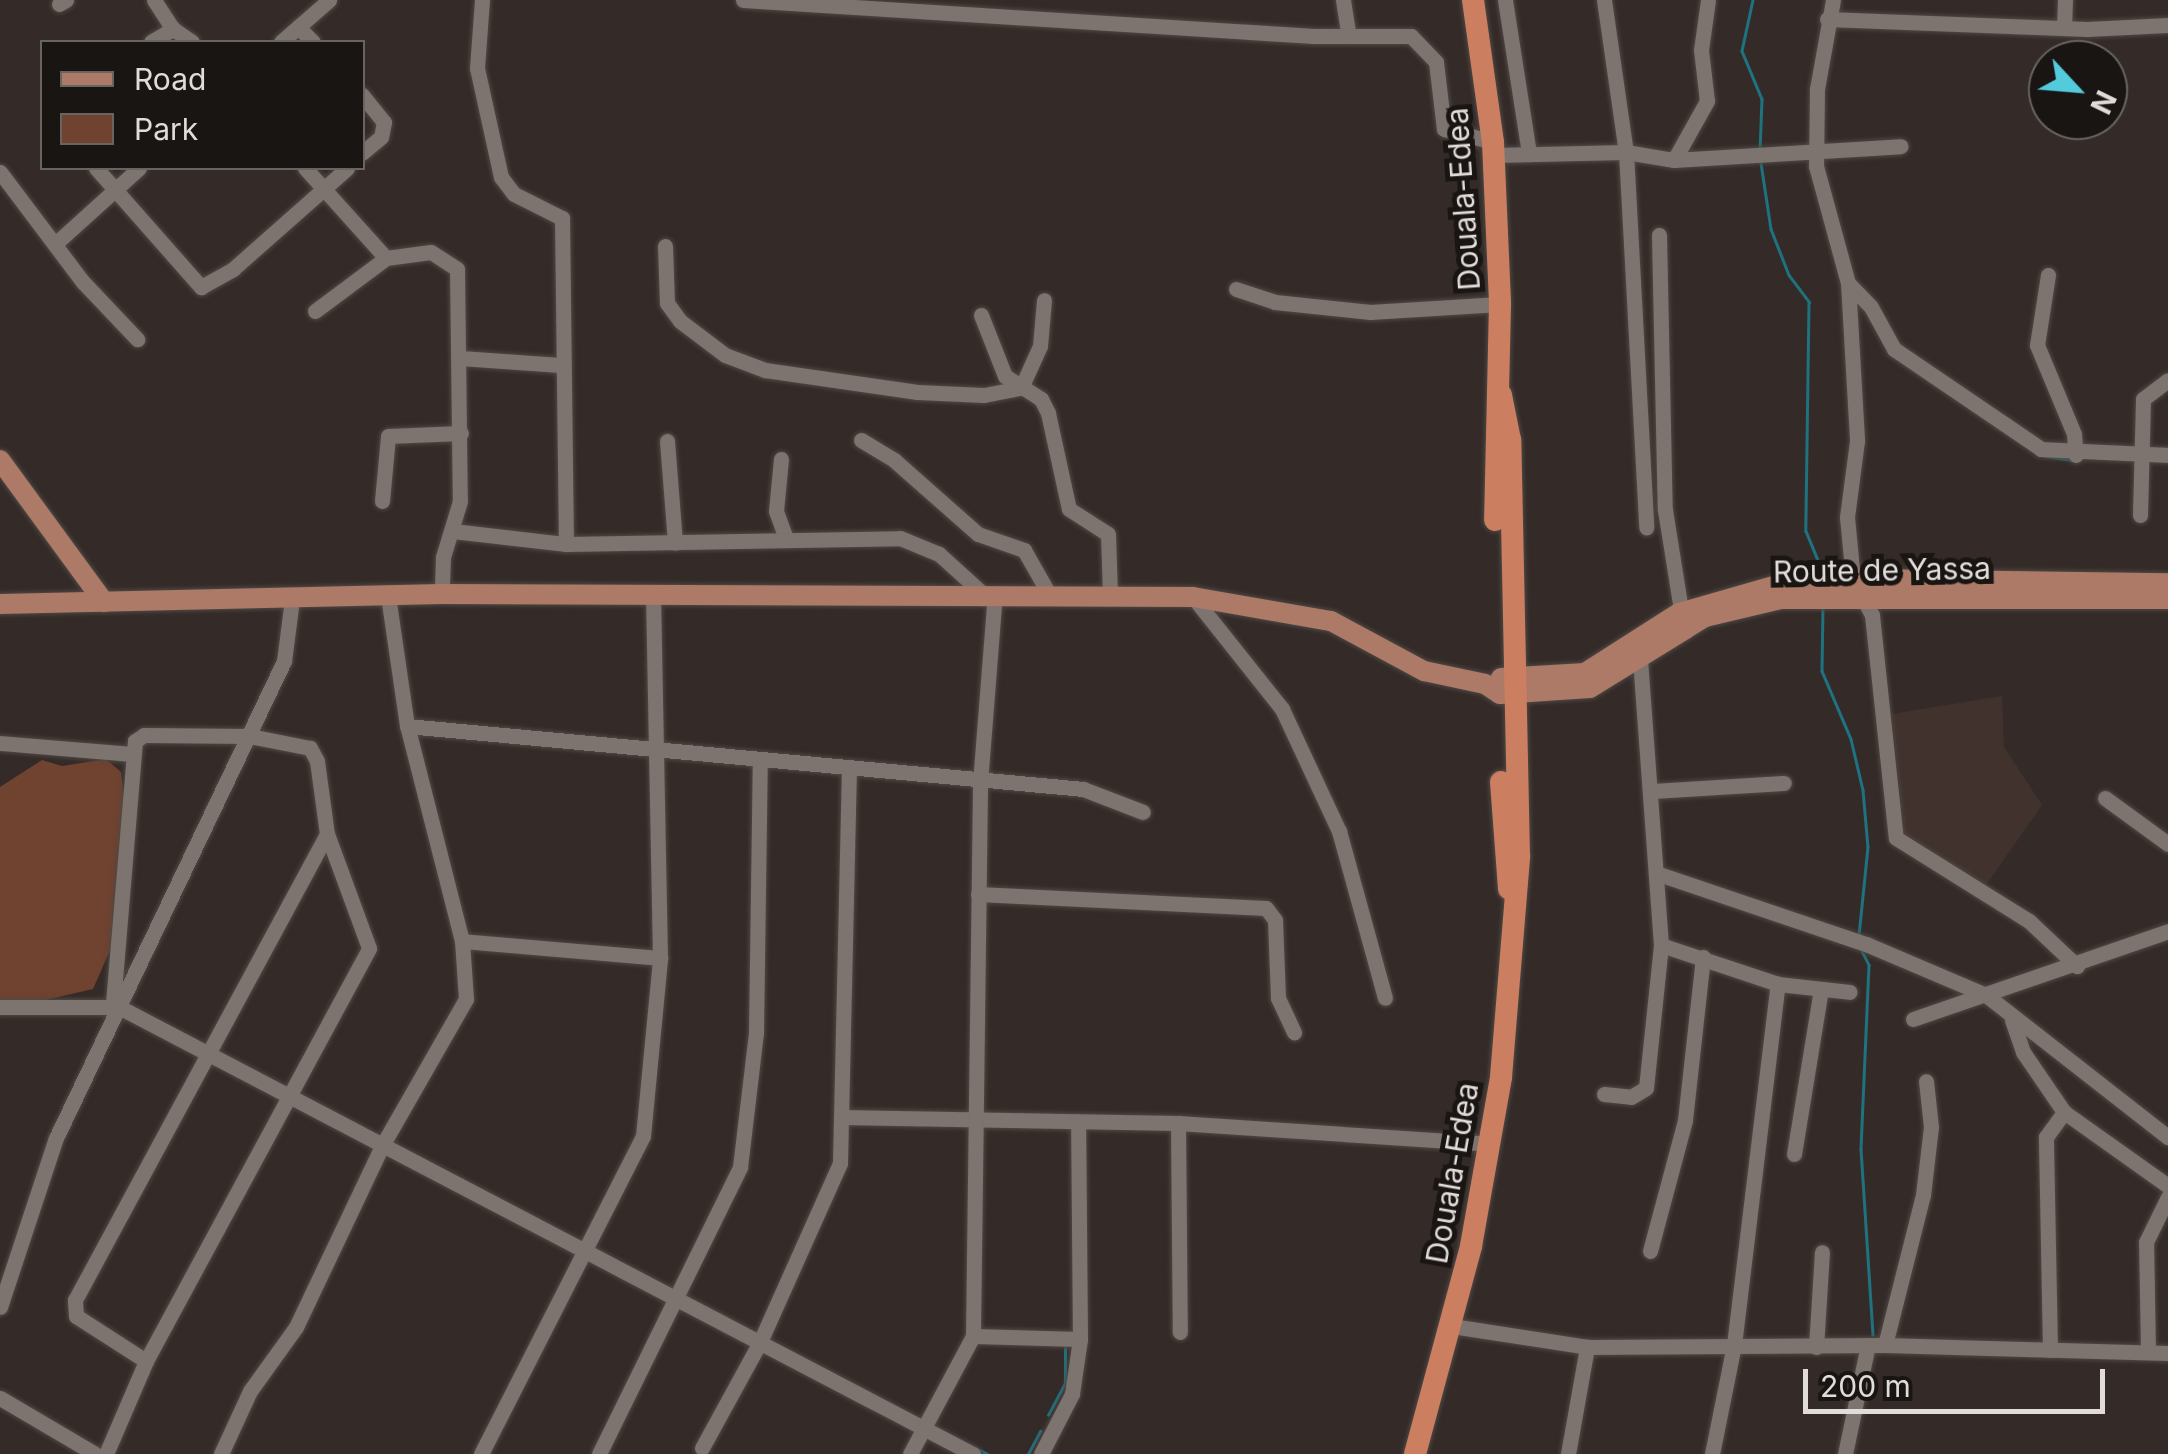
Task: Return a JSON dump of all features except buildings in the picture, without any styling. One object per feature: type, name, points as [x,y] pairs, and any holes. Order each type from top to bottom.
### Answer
[{"type":"highway","name":"Douala-Edea","points":[[1415,1454],[1452,1326],[1491,1144],[1511,897],[1502,856],[1503,686],[1493,441],[1501,394],[1500,304],[1493,148],[1473,0]]},
{"type":"main road","points":[[0,460],[104,602]]},
{"type":"main road","name":"Route de Yassa","points":[[1503,686],[1602,668],[1736,592],[1859,587],[2139,590],[2168,583]]},
{"type":"main road","name":"Route de Yassa","points":[[2139,590],[2168,599]]},
{"type":"main road","points":[[0,604],[442,594],[1193,597],[1332,620],[1424,671],[1503,686]]},
{"type":"main road","name":"Route de Yassa","points":[[1503,686],[1590,688],[1640,660],[1681,620]]},
{"type":"street","points":[[154,0],[173,28],[189,40]]},
{"type":"street","points":[[283,40],[329,0]]},
{"type":"street","points":[[482,0],[477,68],[501,177],[514,194],[562,218],[560,366],[566,544]]},
{"type":"street","points":[[744,0],[1421,40],[1436,62],[1444,129],[1493,148],[1529,154],[1626,152],[1674,160],[1900,146]]},
{"type":"street","points":[[1344,0],[1349,36]]},
{"type":"street","points":[[1506,0],[1529,154]]},
{"type":"street","points":[[1604,0],[1626,152],[1646,527]]},
{"type":"street","points":[[1674,160],[1707,101],[1701,50],[1708,0]]},
{"type":"street","points":[[1833,0],[1827,20],[1815,151],[1848,283],[1856,441],[1847,517],[1899,844],[2029,920],[2077,966]]},
{"type":"street","points":[[2064,28],[2065,0]]},
{"type":"street","points":[[1827,20],[2064,28],[2168,26]]},
{"type":"street","points":[[298,27],[311,40]]},
{"type":"street","points":[[154,40],[173,28]]},
{"type":"street","points":[[365,99],[384,122],[381,137],[365,150]]},
{"type":"street","points":[[98,170],[201,287],[233,269],[345,170]]},
{"type":"street","points":[[56,244],[136,170]]},
{"type":"street","points":[[307,170],[386,258]]},
{"type":"street","points":[[0,172],[136,339]]},
{"type":"street","points":[[1659,235],[1665,510],[1681,620]]},
{"type":"street","points":[[665,246],[667,303],[680,321],[725,355],[765,370],[917,392],[984,395],[1021,388]]},
{"type":"street","points":[[315,311],[386,258],[432,252],[457,269],[460,434],[453,531],[443,558],[442,594]]},
{"type":"street","points":[[2048,275],[2037,345],[2074,434],[2076,455]]},
{"type":"street","points":[[1848,283],[1871,307],[1894,350],[2041,449],[2076,455],[2168,455]]},
{"type":"street","points":[[1236,289],[1275,302],[1370,312],[1500,304]]},
{"type":"street","points":[[1021,388],[1040,346],[1044,300]]},
{"type":"street","points":[[981,315],[998,366],[1021,388],[1041,399],[1048,413],[1069,509],[1108,534],[1110,594]]},
{"type":"street","points":[[461,358],[560,366]]},
{"type":"street","points":[[2140,515],[2143,399],[2168,380]]},
{"type":"street","points":[[382,501],[388,436],[460,434]]},
{"type":"street","points":[[861,440],[894,460],[978,534],[1024,550],[1049,594]]},
{"type":"street","points":[[667,441],[675,543]]},
{"type":"street","points":[[781,459],[776,511],[786,539]]},
{"type":"street","points":[[453,531],[566,544],[786,539],[921,543],[988,594],[980,782],[973,1336],[910,1454]]},
{"type":"street","points":[[221,1454],[250,1391],[296,1326],[384,1144],[466,999],[462,941],[408,726],[388,596]]},
{"type":"street","points":[[481,1454],[588,1251],[643,1136],[660,958],[653,596]]},
{"type":"street","points":[[1193,597],[1282,709],[1339,831],[1385,998]]},
{"type":"street","points":[[0,1307],[56,1138],[284,661],[292,598]]},
{"type":"street","points":[[1604,1094],[1631,1096],[1646,1088],[1661,946],[1640,660]]},
{"type":"street","points":[[408,726],[1083,790],[1143,812]]},
{"type":"street","points":[[106,1454],[146,1361],[369,948],[327,834],[314,753],[250,736],[144,735],[131,754],[116,1006]]},
{"type":"street","points":[[0,743],[131,754]]},
{"type":"street","points":[[599,1454],[730,1195],[748,1127],[760,760]]},
{"type":"street","points":[[702,1448],[760,1342],[836,1181],[849,769]]},
{"type":"street","points":[[1652,791],[1784,783]]},
{"type":"street","points":[[2105,798],[2168,844]]},
{"type":"street","points":[[146,1361],[76,1316],[75,1300],[327,834]]},
{"type":"street","points":[[1656,873],[1866,944],[1986,995],[2012,1020],[2168,1137]]},
{"type":"street","points":[[978,894],[1266,908],[1275,920],[1278,998],[1294,1032]]},
{"type":"street","points":[[1913,1019],[2164,936]]},
{"type":"street","points":[[462,941],[660,958]]},
{"type":"street","points":[[1661,946],[1778,984],[1850,992]]},
{"type":"street","points":[[1650,1251],[1685,1120],[1703,957]]},
{"type":"street","points":[[1712,1454],[1734,1345],[1778,984]]},
{"type":"street","points":[[1794,1154],[1821,990]]},
{"type":"street","points":[[0,1007],[116,1006],[211,1052],[973,1454]]},
{"type":"street","points":[[2012,1020],[2023,1052],[2064,1112],[2168,1186]]},
{"type":"street","points":[[1845,1454],[1922,1195],[1931,1127],[1932,1091],[1926,1081]]},
{"type":"street","points":[[2050,1350],[2046,1138],[2064,1112]]},
{"type":"street","points":[[841,1117],[1178,1123],[1491,1144]]},
{"type":"street","points":[[1041,1454],[1072,1394],[1080,1340],[1078,1122]]},
{"type":"street","points":[[1178,1123],[1180,1332]]},
{"type":"street","points":[[2148,1352],[2146,1242],[2168,1197]]},
{"type":"street","points":[[1816,1347],[1822,1252]]},
{"type":"street","points":[[1452,1326],[1587,1347],[1876,1345],[2168,1352]]},
{"type":"street","points":[[973,1336],[1080,1340]]},
{"type":"street","points":[[1568,1454],[1587,1347]]},
{"type":"street","points":[[0,1398],[95,1454]]},
{"type":"shaded area","points":[[2002,696],[2004,747],[2042,805],[1986,885],[1906,848],[1892,714]]},
{"type":"green space","points":[[106,759],[121,772],[125,805],[115,939],[93,989],[41,1001],[0,1001],[0,787],[42,760],[62,766]]},
{"type":"waterway","points":[[1753,0],[1742,51],[1762,99],[1760,151]]},
{"type":"waterway","points":[[1761,163],[1771,229],[1789,275],[1809,302],[1806,531],[1822,570]]},
{"type":"waterway","points":[[2046,456],[2072,460]]},
{"type":"waterway","points":[[1823,607],[1822,671],[1851,739],[1863,790],[1868,847],[1859,936]]},
{"type":"waterway","points":[[1861,949],[1869,965],[1861,1149],[1873,1335]]},
{"type":"waterway","points":[[1048,1415],[1065,1383],[1065,1348]]},
{"type":"waterway","points":[[1028,1454],[1040,1431]]},
{"type":"waterway","points":[[976,1448],[988,1454]]}]
